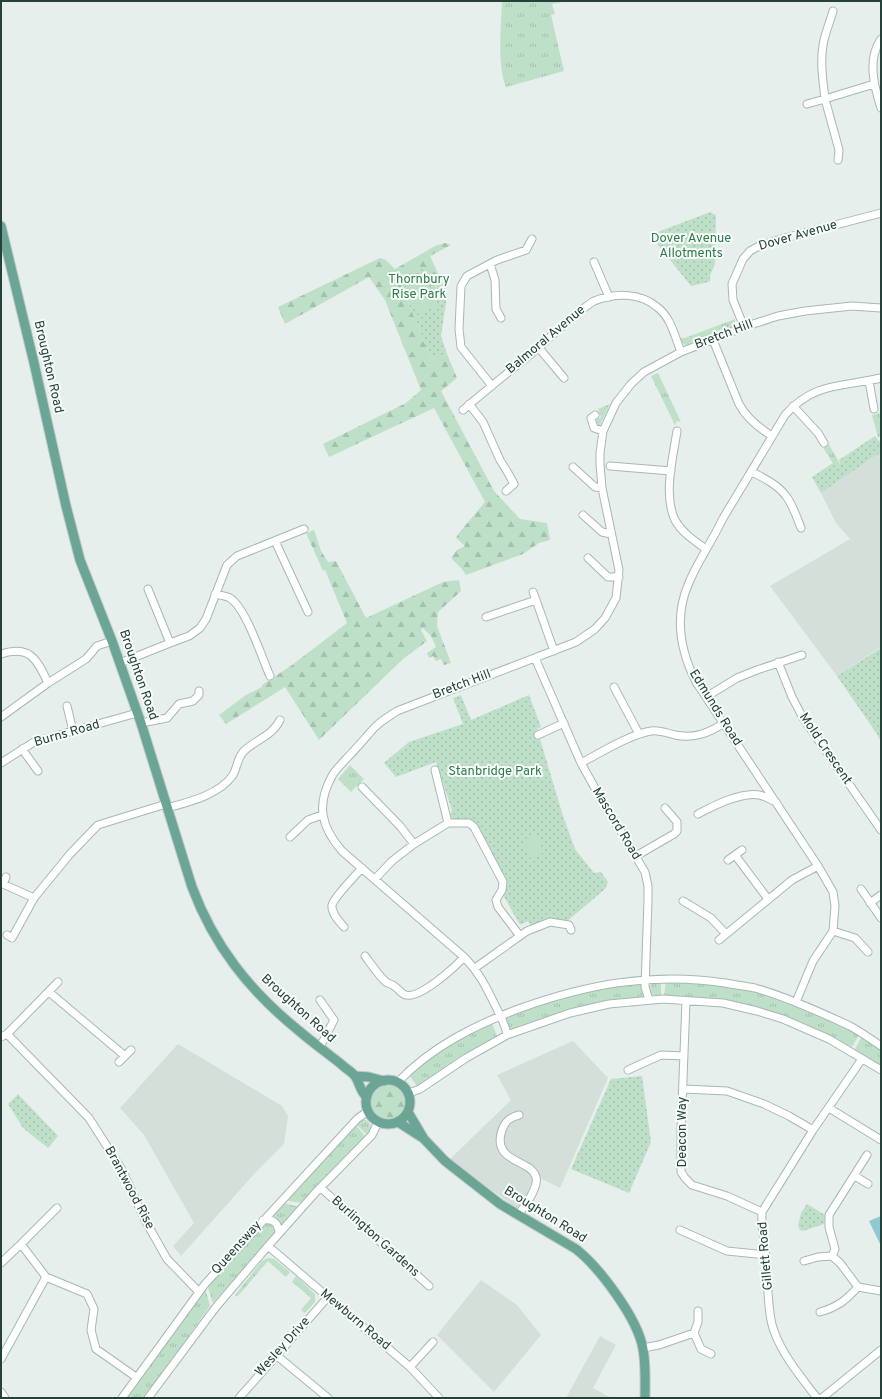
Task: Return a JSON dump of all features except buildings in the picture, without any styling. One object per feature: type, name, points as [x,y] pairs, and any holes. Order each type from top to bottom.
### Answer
[{"type":"main road","name":"Broughton Road","points":[[1,226],[80,560],[112,640],[141,723],[194,893],[218,942],[240,973],[253,988],[297,1030],[355,1076]]},
{"type":"main road","points":[[367,1097],[363,1094],[355,1076],[398,1082],[409,1094],[410,1103],[408,1112],[404,1118],[398,1122],[388,1125],[378,1122],[370,1115],[366,1103],[367,1097],[373,1086],[384,1081]]},
{"type":"main road","name":"Broughton Road","points":[[408,1112],[424,1139],[445,1161],[500,1204],[576,1249],[585,1256],[635,1324],[643,1348],[645,1398]]},
{"type":"main road","name":"Broughton Road","points":[[398,1122],[424,1139]]},
{"type":"street","points":[[833,11],[823,45],[822,74],[825,99],[839,150],[838,160]]},
{"type":"street","points":[[881,39],[874,59],[874,84],[881,108]]},
{"type":"street","points":[[807,104],[874,84]]},
{"type":"street","name":"Dover Avenue","points":[[744,327],[733,300],[732,284],[743,259],[750,251],[759,246],[781,239],[881,213]]},
{"type":"street","points":[[492,386],[462,346],[459,329],[461,286],[467,276],[497,260],[526,250],[532,239]]},
{"type":"street","points":[[594,262],[609,297]]},
{"type":"street","points":[[490,264],[494,280],[496,309],[501,318]]},
{"type":"street","name":"Balmoral Avenue","points":[[463,410],[592,302],[609,297],[624,294],[636,296],[658,307],[671,326],[681,352]]},
{"type":"street","name":"Bretch Hill","points":[[507,1035],[500,1015],[475,968],[342,851],[332,840],[322,815],[325,792],[332,774],[382,721],[397,711],[576,642],[595,629],[605,618],[616,598],[619,570],[602,488],[600,464],[603,430],[616,403],[631,384],[644,372],[681,352],[744,327],[778,316],[804,311],[852,306],[881,308]]},
{"type":"street","points":[[713,340],[738,404],[743,412],[764,431],[772,436]]},
{"type":"street","points":[[538,347],[564,378]]},
{"type":"street","name":"Edmunds Road","points":[[796,1002],[813,961],[833,931],[835,906],[833,892],[818,866],[696,682],[686,660],[680,620],[683,600],[688,584],[706,549],[716,534],[722,520],[785,415],[793,406],[822,388],[881,378]]},
{"type":"street","points":[[868,381],[874,409]]},
{"type":"street","points":[[469,404],[483,422],[500,460],[514,484],[506,491]]},
{"type":"street","points":[[793,406],[818,433],[824,443]]},
{"type":"street","points":[[595,415],[591,418],[594,428],[603,430]]},
{"type":"street","points":[[677,431],[671,471],[669,501],[675,520],[688,536],[706,549]]},
{"type":"street","points":[[610,466],[671,471]]},
{"type":"street","points":[[573,467],[595,487],[602,488]]},
{"type":"street","points":[[752,472],[781,490],[786,496],[801,528]]},
{"type":"street","points":[[583,515],[602,532],[611,534]]},
{"type":"street","points":[[120,663],[189,636],[200,628],[206,619],[227,565],[237,556],[304,529]]},
{"type":"street","points":[[275,541],[308,612]]},
{"type":"street","points":[[588,558],[608,577],[619,577]]},
{"type":"street","points":[[148,589],[170,643]]},
{"type":"street","points":[[534,592],[554,651]]},
{"type":"street","points":[[215,594],[230,598],[237,605],[246,619],[270,676]]},
{"type":"street","points":[[486,617],[536,600]]},
{"type":"street","points":[[1,717],[48,683],[86,659],[98,646],[112,640]]},
{"type":"street","points":[[1,654],[15,651],[32,656],[38,663],[48,683]]},
{"type":"street","points":[[706,696],[737,678],[778,662],[802,655]]},
{"type":"street","name":"Mascord Road","points":[[535,658],[581,763],[645,872],[648,886],[646,994],[649,1000]]},
{"type":"street","name":"Mold Crescent","points":[[778,662],[792,697],[803,718],[881,830]]},
{"type":"street","points":[[614,687],[639,734]]},
{"type":"street","points":[[141,723],[168,718],[179,704],[193,701],[199,695],[199,691]]},
{"type":"street","points":[[67,706],[73,732]]},
{"type":"street","name":"Burns Road","points":[[1,763],[34,742],[137,713]]},
{"type":"street","points":[[8,935],[12,938],[34,898],[70,854],[98,825],[208,794],[218,788],[234,773],[240,754],[250,745],[272,732],[280,720]]},
{"type":"street","points":[[538,735],[564,723]]},
{"type":"street","points":[[581,763],[639,734],[659,731],[677,735],[694,736],[712,730],[724,723]]},
{"type":"street","points":[[22,749],[38,771]]},
{"type":"street","points":[[435,770],[448,823]]},
{"type":"street","points":[[362,787],[400,826],[414,844]]},
{"type":"street","points":[[698,814],[725,800],[748,795],[759,795],[776,802]]},
{"type":"street","points":[[636,856],[677,831],[677,822],[665,808]]},
{"type":"street","points":[[290,837],[308,820],[322,815]]},
{"type":"street","points":[[375,879],[392,861],[414,844],[448,823],[469,823],[474,827],[503,882],[502,890],[496,900],[498,907],[520,936]]},
{"type":"street","points":[[728,860],[742,850]]},
{"type":"street","points":[[735,855],[768,898]]},
{"type":"street","points":[[719,940],[768,898],[792,880],[818,866]]},
{"type":"street","points":[[344,927],[333,912],[332,906],[335,899],[362,868]]},
{"type":"street","points":[[6,877],[3,884],[34,898]]},
{"type":"street","points":[[861,890],[881,918]]},
{"type":"street","points":[[870,903],[881,894]]},
{"type":"street","points":[[683,901],[711,918],[726,934]]},
{"type":"street","points":[[475,968],[527,931],[550,922],[570,925]]},
{"type":"street","points":[[833,931],[855,938],[868,952]]},
{"type":"street","points":[[364,956],[387,984],[394,986],[405,995],[410,996],[416,995],[438,980],[464,957]]},
{"type":"street","points":[[398,1082],[431,1053],[500,1015],[592,987],[646,979],[697,980],[762,990],[796,1002],[851,1027],[881,1046]]},
{"type":"street","points":[[4,1035],[58,982]]},
{"type":"street","points":[[49,992],[125,1056]]},
{"type":"street","points":[[409,1094],[420,1089],[466,1058],[507,1035],[570,1013],[609,1004],[663,999],[723,1003],[783,1019],[830,1040],[881,1070]]},
{"type":"street","points":[[320,1000],[334,1020],[320,1047]]},
{"type":"street","name":"Deacon Way","points":[[686,1001],[681,1162],[682,1172],[685,1178],[692,1185],[727,1196],[762,1212]]},
{"type":"street","name":"Brantwood Rise","points":[[4,1035],[89,1118],[122,1170],[145,1220],[167,1259],[199,1292]]},
{"type":"street","points":[[119,1062],[131,1050]]},
{"type":"street","points":[[628,1070],[662,1055],[684,1056]]},
{"type":"street","name":"Gillett Road","points":[[817,1398],[780,1346],[773,1330],[770,1314],[762,1212],[813,1130],[862,1059]]},
{"type":"street","points":[[683,1089],[726,1091],[764,1104],[813,1130]]},
{"type":"street","points":[[829,1108],[881,1140]]},
{"type":"street","name":"Queensway","points":[[123,1397],[136,1377],[205,1284],[357,1119],[368,1111]]},
{"type":"street","points":[[518,1215],[536,1186],[536,1177],[533,1171],[510,1158],[504,1152],[500,1143],[504,1123],[512,1117],[519,1115]]},
{"type":"street","name":"Queensway","points":[[148,1398],[216,1307],[279,1233],[372,1135],[378,1122]]},
{"type":"street","points":[[832,1256],[835,1249],[829,1227],[829,1214],[855,1176],[867,1155]]},
{"type":"street","points":[[855,1176],[868,1184]]},
{"type":"street","name":"Burlington Gardens","points":[[321,1188],[429,1286]]},
{"type":"street","points":[[1,1263],[57,1208]]},
{"type":"street","points":[[263,1220],[273,1220],[276,1222],[279,1233]]},
{"type":"street","points":[[680,1230],[727,1251],[766,1255]]},
{"type":"street","points":[[20,1244],[46,1277],[87,1294],[94,1309],[90,1330],[96,1349],[136,1377]]},
{"type":"street","name":"Mewburn Road","points":[[268,1246],[410,1367],[439,1398]]},
{"type":"street","points":[[804,1261],[818,1257],[832,1256],[840,1263],[858,1287],[881,1291]]},
{"type":"street","points":[[1,1359],[46,1277]]},
{"type":"street","points":[[820,1312],[831,1309],[846,1300],[858,1287]]},
{"type":"street","name":"Wesley Drive","points":[[239,1398],[328,1297]]},
{"type":"street","points":[[698,1311],[698,1322],[694,1334],[701,1349],[711,1354]]},
{"type":"street","points":[[643,1348],[659,1345],[694,1334]]},
{"type":"street","points":[[410,1367],[433,1342]]},
{"type":"street","points":[[822,1398],[881,1350]]},
{"type":"street","points":[[276,1355],[328,1398]]},
{"type":"street","points":[[1,1392],[5,1398]]},
{"type":"shaded area","points":[[881,452],[881,647],[837,676],[770,586],[850,539],[836,523],[821,493]]},
{"type":"shaded area","points":[[573,1041],[608,1078],[560,1188],[540,1178],[523,1209],[517,1208],[449,1160],[511,1100],[497,1075]]},
{"type":"shaded area","points":[[178,1044],[282,1106],[288,1116],[284,1144],[257,1171],[181,1256],[173,1246],[194,1223],[144,1135],[120,1108]]},
{"type":"shaded area","points":[[481,1280],[517,1305],[541,1335],[494,1392],[437,1335]]},
{"type":"shaded area","points":[[600,1336],[616,1345],[593,1388],[611,1398],[566,1398]]},
{"type":"green space","points":[[502,1],[568,1],[552,4],[555,14],[551,15],[564,71],[506,87],[501,68],[500,33]]},
{"type":"green space","name":"Dover Avenue Allotments","points":[[710,212],[716,215],[715,263],[710,276],[710,281],[691,286],[650,235]]},
{"type":"green space","points":[[445,243],[451,245],[430,256],[446,291],[446,303],[442,304],[436,286],[418,269],[398,278],[432,360],[447,354],[457,378],[441,391],[494,491],[520,519],[547,523],[550,540],[539,543],[523,554],[466,575],[451,558],[457,550],[465,546],[456,538],[485,502],[434,408],[329,457],[323,444],[406,403],[421,390],[385,300],[369,277],[285,324],[278,307],[380,258],[386,260],[395,269],[435,246]]},
{"type":"green space","name":"Thornbury Rise Park","points":[[428,266],[442,304],[446,303],[441,336],[447,354],[432,360],[398,278]]},
{"type":"green space","points":[[424,273],[438,306],[418,314],[404,282]]},
{"type":"green space","points":[[735,319],[735,326],[714,334],[711,337],[704,337],[686,345],[681,343],[679,338],[685,338]]},
{"type":"green space","points":[[658,373],[681,422],[677,421],[675,425],[651,376]]},
{"type":"green space","points":[[610,404],[600,425],[598,425],[596,420],[601,417],[598,409]]},
{"type":"green space","points":[[881,413],[881,436],[878,437],[872,415]]},
{"type":"green space","points":[[875,436],[879,441],[881,440],[881,452],[821,493],[812,477],[833,463],[836,468],[840,464],[839,460]]},
{"type":"green space","points":[[824,443],[828,443],[840,464],[836,468],[822,446]]},
{"type":"green space","points":[[314,530],[321,551],[328,562],[336,561],[366,618],[443,582],[459,580],[461,591],[438,612],[437,626],[451,663],[444,665],[441,659],[436,661],[433,656],[429,658],[427,653],[436,647],[431,636],[423,628],[421,630],[427,641],[403,659],[319,740],[285,687],[226,724],[219,715],[246,695],[262,687],[262,685],[292,665],[347,623],[325,570],[323,571],[306,533]]},
{"type":"green space","points":[[881,648],[881,742],[837,676]]},
{"type":"green space","name":"Stanbridge Park","points":[[461,695],[471,720],[529,695],[541,727],[537,729],[563,816],[575,849],[594,873],[601,872],[608,882],[605,889],[565,923],[549,920],[531,926],[528,921],[520,925],[503,895],[505,890],[476,826],[452,819],[450,815],[452,810],[436,762],[396,777],[384,763],[409,742],[463,724],[453,698]]},
{"type":"green space","points":[[350,765],[364,779],[351,792],[338,779]]},
{"type":"green space","points":[[538,836],[542,855],[528,858],[524,839]]},
{"type":"green space","points":[[643,981],[642,989],[644,996],[559,1014],[509,1032],[504,1018],[515,1012],[578,992]]},
{"type":"green space","points":[[666,981],[710,984],[754,991],[781,999],[808,1010],[859,1035],[852,1047],[811,1026],[771,1012],[718,1001],[664,996]]},
{"type":"green space","points":[[661,982],[661,996],[653,995],[650,992],[651,983]]},
{"type":"green space","points":[[492,1023],[497,1036],[459,1057],[418,1087],[409,1075],[449,1046]]},
{"type":"green space","points":[[862,1036],[881,1048],[881,1066],[855,1049]]},
{"type":"green space","points":[[642,1076],[651,1142],[629,1193],[571,1169],[611,1079]]},
{"type":"green space","points":[[388,1083],[402,1089],[408,1103],[402,1117],[388,1123],[374,1117],[368,1103],[374,1089]]},
{"type":"green space","points":[[18,1094],[58,1136],[48,1148],[23,1128],[8,1104]]},
{"type":"green space","points":[[362,1120],[366,1120],[370,1125],[371,1129],[368,1136],[356,1124]]},
{"type":"green space","points":[[355,1124],[366,1137],[303,1203],[289,1201],[286,1198]]},
{"type":"green space","points":[[284,1201],[287,1204],[300,1207],[281,1228],[279,1221],[269,1216]]},
{"type":"green space","points":[[807,1204],[825,1215],[824,1224],[803,1231],[800,1230],[798,1226],[801,1213]]},
{"type":"green space","points":[[263,1223],[272,1223],[276,1230],[275,1233],[213,1303],[207,1285]]},
{"type":"green space","points":[[268,1258],[274,1259],[290,1272],[286,1277],[268,1261],[237,1297],[235,1295],[262,1261]]},
{"type":"green space","points":[[296,1276],[315,1294],[315,1302],[305,1313],[301,1310],[311,1298],[292,1282]]},
{"type":"green space","points":[[205,1288],[210,1306],[144,1398],[127,1398],[127,1395]]},
{"type":"water","points":[[881,1216],[881,1246],[869,1221]]}]
